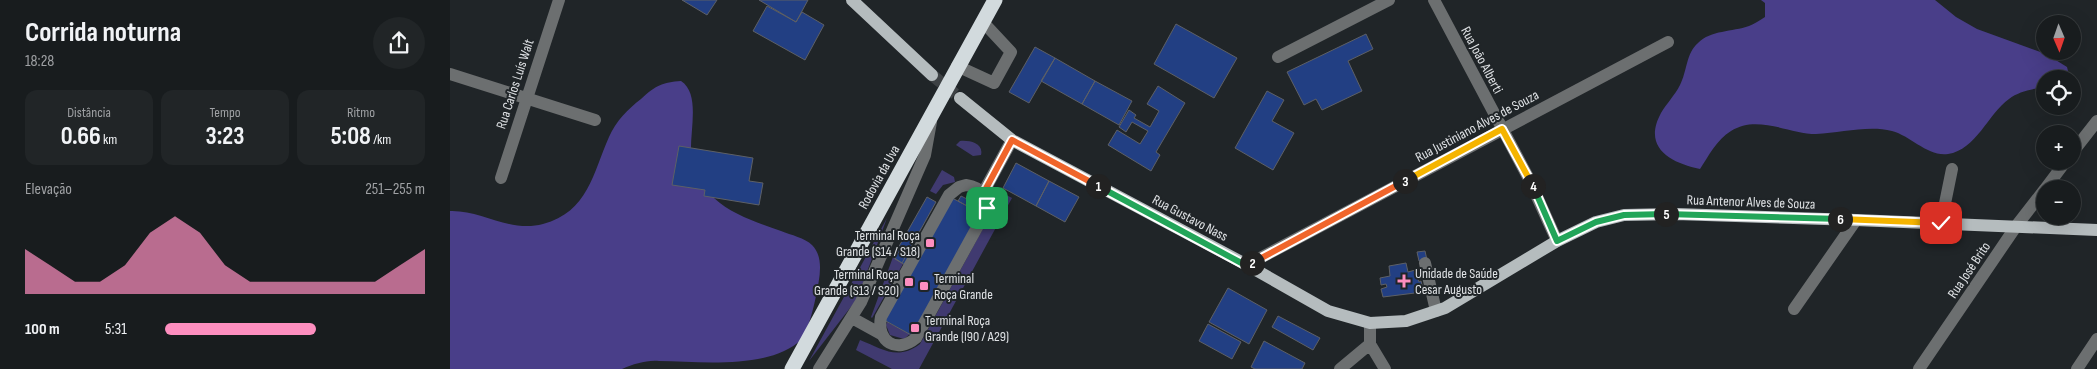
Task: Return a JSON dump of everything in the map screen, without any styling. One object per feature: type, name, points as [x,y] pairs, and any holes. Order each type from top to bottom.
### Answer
[{"type":"highway","name":"Rodovia da Uva","points":[[792,369],[989,8]]},
{"type":"main road","points":[[856,3],[932,75]]},
{"type":"main road","name":"Rua Gustavo Nass","points":[[960,98],[1012,140],[1328,311],[1370,323]]},
{"type":"main road","name":"Rua Antenor Alves de Souza","points":[[1370,323],[1406,321],[1445,308],[1557,241],[1596,222],[1624,215],[1676,214],[2017,225],[2097,230]]},
{"type":"street","name":"Rua Carlos Luís Walt","points":[[502,178],[526,97],[559,0]]},
{"type":"street","points":[[1278,57],[1389,0]]},
{"type":"street","name":"Rua João Alberti","points":[[1434,0],[1544,208],[1557,241]]},
{"type":"street","points":[[958,66],[994,83],[1011,52],[989,8]]},
{"type":"street","name":"Rua Justiniano Alves de Souza","points":[[1247,266],[1668,42]]},
{"type":"street","points":[[450,74],[595,120]]},
{"type":"street","points":[[819,369],[861,302],[925,155],[932,114]]},
{"type":"street","points":[[2081,141],[2097,121]]},
{"type":"street","points":[[983,194],[1012,140]]},
{"type":"street","points":[[1941,223],[1952,169]]},
{"type":"street","points":[[852,318],[881,334],[893,345],[902,346],[916,338],[985,213],[987,203],[983,194],[972,186],[959,187],[949,195],[881,317],[879,326],[881,334]]},
{"type":"street","name":"Rua José Brito","points":[[1919,369],[2017,225],[2036,201]]},
{"type":"street","points":[[1794,309],[1856,220]]},
{"type":"street","points":[[1425,263],[1436,311]]},
{"type":"street","points":[[1370,323],[1370,344],[1385,369]]},
{"type":"street","points":[[2077,369],[2097,339]]},
{"type":"street","points":[[1340,369],[1370,344]]},
{"type":"shaded area","points":[[1761,0],[1935,0],[1956,17],[1977,29],[2036,50],[2036,60],[2056,60],[2067,67],[2068,70],[2036,70],[2036,89],[2013,96],[2001,106],[1974,139],[1958,151],[1948,154],[1933,152],[1899,134],[1883,129],[1816,134],[1762,124],[1751,124],[1741,126],[1726,134],[1713,148],[1700,169],[1679,163],[1670,158],[1657,145],[1655,136],[1656,125],[1661,113],[1680,85],[1694,47],[1709,36],[1749,26],[1765,17],[1765,3]]},
{"type":"shaded area","points":[[681,81],[688,88],[691,97],[693,121],[691,157],[694,172],[701,184],[721,204],[737,214],[802,239],[812,245],[819,256],[820,269],[815,301],[802,339],[789,349],[773,355],[736,362],[649,361],[622,369],[450,369],[450,211],[473,214],[519,226],[543,224],[558,218],[570,210],[587,190],[609,137],[623,116],[655,88],[669,82]]},
{"type":"shaded area","points":[[960,141],[968,141],[978,145],[981,155],[973,156],[956,145]]},
{"type":"shaded area","points":[[942,170],[954,177],[955,182],[943,185],[936,194],[930,191]]},
{"type":"shaded area","points":[[997,190],[1012,198],[919,369],[892,369],[856,350],[860,340],[883,350],[897,353],[912,349],[920,344],[991,214],[992,201]]},
{"type":"shaded area","points":[[887,218],[857,299],[809,361]]},
{"type":"shaded area","points":[[893,257],[903,264],[872,318],[871,317]]},
{"type":"shaded area","points":[[887,322],[910,334],[904,339],[890,335],[886,325]]},
{"type":"building","points":[[682,0],[717,0],[707,15]]},
{"type":"building","points":[[759,0],[808,0],[796,22]]},
{"type":"building","points":[[767,6],[796,22],[802,12],[824,25],[805,60],[753,31]]},
{"type":"building","points":[[1176,24],[1237,58],[1214,98],[1154,64]]},
{"type":"building","points":[[1366,34],[1373,49],[1348,61],[1362,91],[1322,110],[1316,99],[1304,105],[1287,72]]},
{"type":"building","points":[[1035,47],[1055,58],[1029,103],[1009,92]]},
{"type":"building","points":[[1055,58],[1095,81],[1082,104],[1041,81]]},
{"type":"building","points":[[1095,81],[1132,101],[1119,125],[1082,104]]},
{"type":"building","points":[[1158,86],[1185,103],[1156,152],[1160,155],[1151,171],[1108,145],[1117,130],[1140,144],[1148,131],[1132,122],[1126,132],[1119,127],[1129,110],[1136,115],[1134,118],[1150,127],[1159,111],[1147,104]]},
{"type":"building","points":[[1267,91],[1284,100],[1272,121],[1294,133],[1273,170],[1235,148]]},
{"type":"building","points":[[679,146],[753,158],[749,181],[763,183],[759,205],[704,196],[705,190],[672,185]]},
{"type":"building","points":[[1016,163],[1049,181],[1036,206],[1003,188]]},
{"type":"building","points":[[1049,181],[1079,197],[1065,222],[1036,206]]},
{"type":"building","points":[[961,196],[977,204],[974,210],[958,201]]},
{"type":"building","points":[[927,197],[936,202],[902,263],[893,257]]},
{"type":"building","points":[[952,198],[981,213],[913,336],[884,320]]},
{"type":"building","points":[[1425,251],[1427,260],[1419,261],[1417,252]]},
{"type":"building","points":[[898,252],[916,263],[912,269],[895,259]]},
{"type":"building","points":[[1406,263],[1408,272],[1419,269],[1421,278],[1418,278],[1423,289],[1415,290],[1415,293],[1383,297],[1381,289],[1387,287],[1386,284],[1381,285],[1380,278],[1390,276],[1389,266]]},
{"type":"building","points":[[1228,288],[1267,310],[1249,344],[1209,322]]},
{"type":"building","points":[[1278,316],[1320,338],[1313,350],[1272,327]]},
{"type":"building","points":[[1208,324],[1241,342],[1232,359],[1199,341]]},
{"type":"building","points":[[1264,341],[1305,363],[1302,369],[1255,369],[1251,367]]},
{"type":"tunnel","points":[[932,75],[960,98]]},
{"type":"place","name":"Terminal Roça Grande (S14 / S18)","points":[[930,243]]},
{"type":"place","name":"Unidade de Saúde Cesar Augusto","points":[[1404,281]]},
{"type":"place","name":"Terminal Roça Grande (S13 / S20)","points":[[909,282]]},
{"type":"place","name":"Terminal Roça Grande","points":[[924,286]]},
{"type":"place","name":"Terminal Roça Grande (I90 / A29)","points":[[915,328]]},
{"type":"route","points":[[987,208],[983,194],[1012,140],[1247,266],[1502,129],[1544,208],[1557,241],[1596,222],[1624,215],[1676,214],[1941,223]]}]
